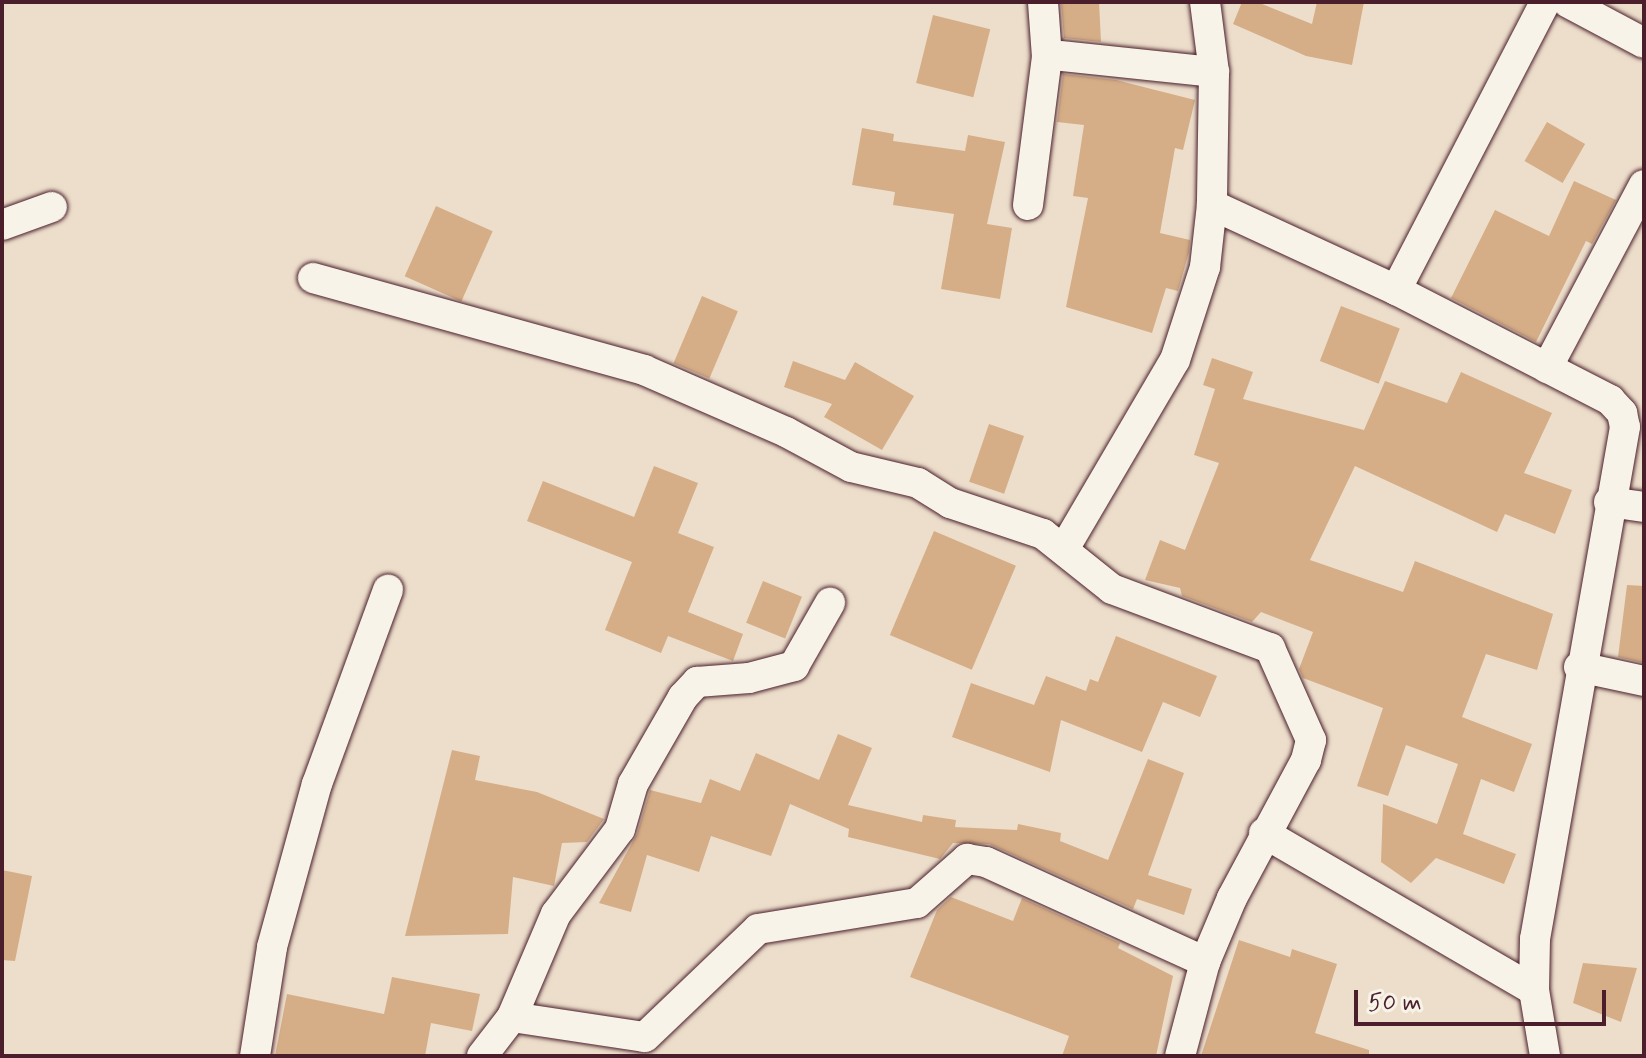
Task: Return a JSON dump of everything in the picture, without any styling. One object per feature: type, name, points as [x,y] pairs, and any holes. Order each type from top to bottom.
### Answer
[{"type":"street","points":[[1028,205],[1047,57],[1043,2]]},
{"type":"street","points":[[1064,549],[1175,360],[1205,267],[1212,205],[1214,72],[1205,2]]},
{"type":"street","points":[[1396,290],[1545,2]]},
{"type":"street","points":[[1567,2],[1644,43]]},
{"type":"street","points":[[1061,56],[1214,72]]},
{"type":"street","points":[[1547,368],[1644,185]]},
{"type":"street","points":[[1212,205],[1396,290],[1610,400],[1622,413],[1625,427],[1579,667],[1535,939],[1534,990],[1545,1056]]},
{"type":"street","points":[[2,225],[13,217],[52,207]]},
{"type":"street","points":[[313,278],[629,365],[786,432],[851,467],[918,483],[950,503],[1043,534],[1112,589],[1257,643],[1276,657],[1311,740],[1297,780],[1264,833],[1205,962],[1180,1056]]},
{"type":"street","points":[[1609,502],[1644,507]]},
{"type":"street","points":[[255,1056],[272,947],[317,784],[388,590]]},
{"type":"street","points":[[482,1056],[512,1017],[556,914],[620,829],[633,784],[683,697],[697,682],[749,678],[794,666],[804,656],[830,603]]},
{"type":"street","points":[[1579,667],[1644,681]]},
{"type":"street","points":[[1264,833],[1534,990]]},
{"type":"street","points":[[512,1017],[645,1037],[758,929],[917,903],[967,859],[986,862],[1205,962]]},
{"type":"building","points":[[1061,2],[1099,2],[1101,42],[1064,38]]},
{"type":"building","points":[[1242,2],[1257,2],[1312,24],[1317,2],[1364,2],[1352,65],[1306,56],[1233,24]]},
{"type":"building","points":[[933,15],[990,29],[973,97],[916,83]]},
{"type":"building","points":[[1063,74],[1116,80],[1195,100],[1183,150],[1175,148],[1160,233],[1190,240],[1189,252],[1178,291],[1166,288],[1152,333],[1066,307],[1088,198],[1073,196],[1084,125],[1057,122]]},
{"type":"building","points":[[1547,122],[1585,144],[1563,183],[1524,161]]},
{"type":"building","points":[[862,128],[894,134],[893,141],[965,151],[968,135],[1005,142],[987,224],[1012,228],[1000,299],[941,289],[954,214],[893,205],[895,192],[852,185]]},
{"type":"building","points":[[1574,181],[1616,200],[1592,244],[1586,241],[1536,342],[1451,298],[1495,210],[1549,236]]},
{"type":"building","points":[[436,206],[493,231],[461,302],[405,276]]},
{"type":"building","points":[[702,296],[738,311],[709,378],[673,363]]},
{"type":"building","points":[[1341,306],[1400,329],[1379,384],[1320,361]]},
{"type":"building","points":[[1212,358],[1253,372],[1243,399],[1364,430],[1385,381],[1447,403],[1461,372],[1552,413],[1524,473],[1572,490],[1555,534],[1505,514],[1497,532],[1355,466],[1310,560],[1403,592],[1415,561],[1553,614],[1537,670],[1486,654],[1462,717],[1532,744],[1514,792],[1481,779],[1463,834],[1516,854],[1504,884],[1436,858],[1411,883],[1381,862],[1383,804],[1437,824],[1458,764],[1406,745],[1388,796],[1357,786],[1383,708],[1303,678],[1299,669],[1313,632],[1261,612],[1252,622],[1182,596],[1180,588],[1145,580],[1160,540],[1185,550],[1219,463],[1194,455],[1215,389],[1203,385]]},
{"type":"building","points":[[793,361],[845,380],[855,362],[914,396],[882,450],[824,417],[832,404],[784,387]]},
{"type":"building","points":[[989,424],[1024,436],[1004,494],[969,482]]},
{"type":"building","points":[[654,466],[698,483],[678,533],[714,547],[688,612],[743,634],[733,661],[668,636],[661,653],[605,630],[632,562],[527,521],[543,481],[634,517]]},
{"type":"building","points":[[934,531],[1016,566],[972,670],[890,635]]},
{"type":"building","points":[[763,581],[802,597],[785,638],[746,623]]},
{"type":"building","points":[[1627,585],[1644,586],[1644,663],[1618,657]]},
{"type":"building","points":[[1116,636],[1217,676],[1200,717],[1163,702],[1142,752],[1061,720],[1050,772],[952,737],[971,683],[1034,705],[1046,676],[1086,691],[1090,679],[1098,682]]},
{"type":"building","points":[[838,734],[872,748],[848,805],[922,822],[923,815],[956,820],[955,827],[1017,830],[1018,824],[1061,833],[1060,841],[1108,860],[1148,759],[1184,773],[1148,875],[1192,889],[1184,915],[1137,899],[1133,909],[989,844],[953,843],[940,859],[848,837],[849,829],[790,804],[771,856],[711,836],[699,872],[647,855],[631,912],[599,903],[637,834],[650,790],[701,803],[710,779],[740,791],[756,753],[819,780]]},
{"type":"building","points":[[452,750],[480,756],[475,780],[537,792],[604,819],[587,842],[562,843],[554,886],[513,877],[508,934],[405,936]]},
{"type":"building","points":[[2,870],[32,876],[15,961],[2,960]]},
{"type":"building","points":[[951,897],[1013,921],[1022,898],[1120,943],[1118,948],[1173,976],[1156,1056],[1062,1056],[1069,1036],[910,977],[937,910]]},
{"type":"building","points":[[1239,940],[1290,957],[1292,949],[1337,964],[1315,1033],[1369,1050],[1369,1056],[1201,1056]]},
{"type":"building","points":[[1583,963],[1637,968],[1621,1022],[1573,1003]]},
{"type":"building","points":[[392,977],[480,994],[472,1031],[431,1023],[425,1056],[275,1056],[287,994],[384,1014]]}]
